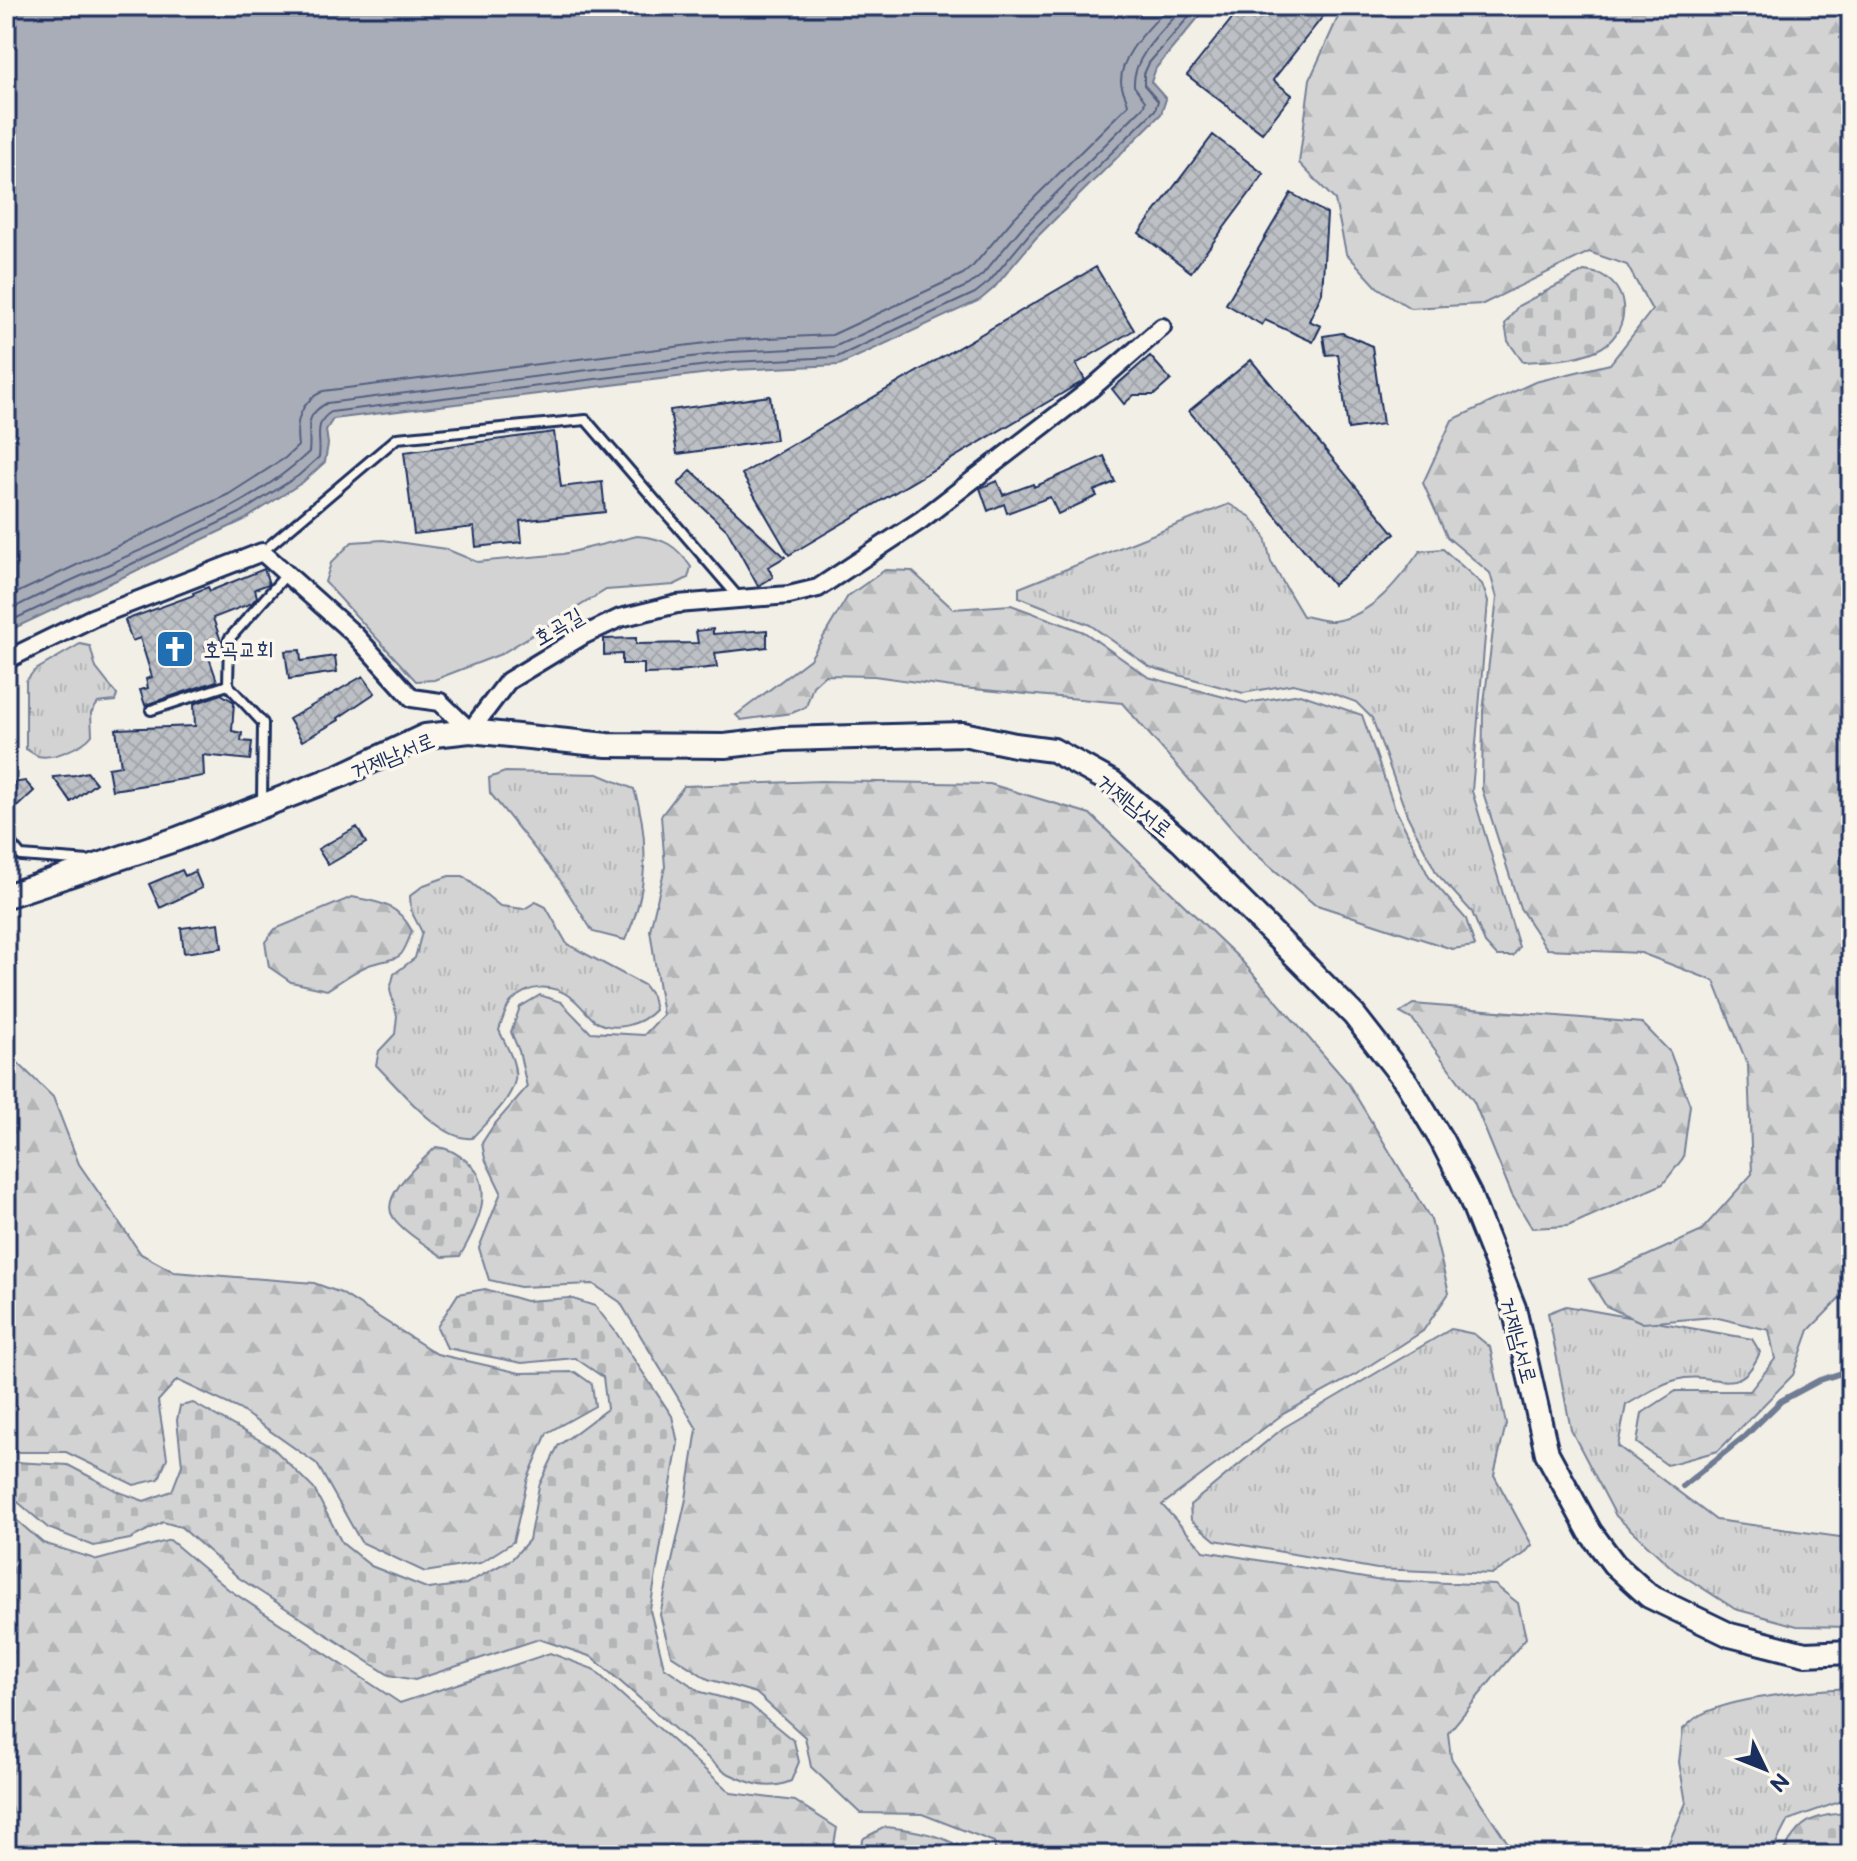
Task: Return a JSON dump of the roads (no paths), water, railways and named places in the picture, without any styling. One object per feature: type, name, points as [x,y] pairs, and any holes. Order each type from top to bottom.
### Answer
[{"type":"main road","name":"거제남서로","points":[[6,896],[262,806],[342,775],[425,736],[470,731],[607,745],[725,746],[784,739],[963,734],[1053,750],[1113,783],[1181,841],[1354,1015],[1407,1083],[1469,1194],[1514,1308],[1547,1453],[1590,1532],[1614,1564],[1649,1596],[1730,1635],[1805,1654],[1851,1652]]},
{"type":"street","name":"호곡길","points":[[470,731],[508,681],[584,635],[620,618],[677,604],[789,595],[818,588],[921,520],[1092,388],[1162,327]]},
{"type":"street","points":[[6,660],[92,618],[262,552],[355,635],[412,698],[440,702],[470,731]]},
{"type":"lane","points":[[262,552],[397,438],[586,420],[739,598]]},
{"type":"lane","points":[[262,806],[263,723],[228,685],[229,639],[287,574]]},
{"type":"lane","points":[[151,710],[228,685]]},
{"type":"lane","points":[[6,838],[21,856],[106,863]]},
{"type":"water","points":[[6,6],[1208,6],[1156,68],[1151,82],[1166,99],[1161,114],[1035,239],[980,300],[839,365],[734,370],[333,419],[326,430],[328,444],[325,462],[303,482],[244,520],[6,632]]},
{"type":"waterway","points":[[1683,1486],[1745,1436],[1781,1401],[1820,1380],[1851,1370]]},
{"type":"place","name":"호곡교회","points":[[175,649]]}]
